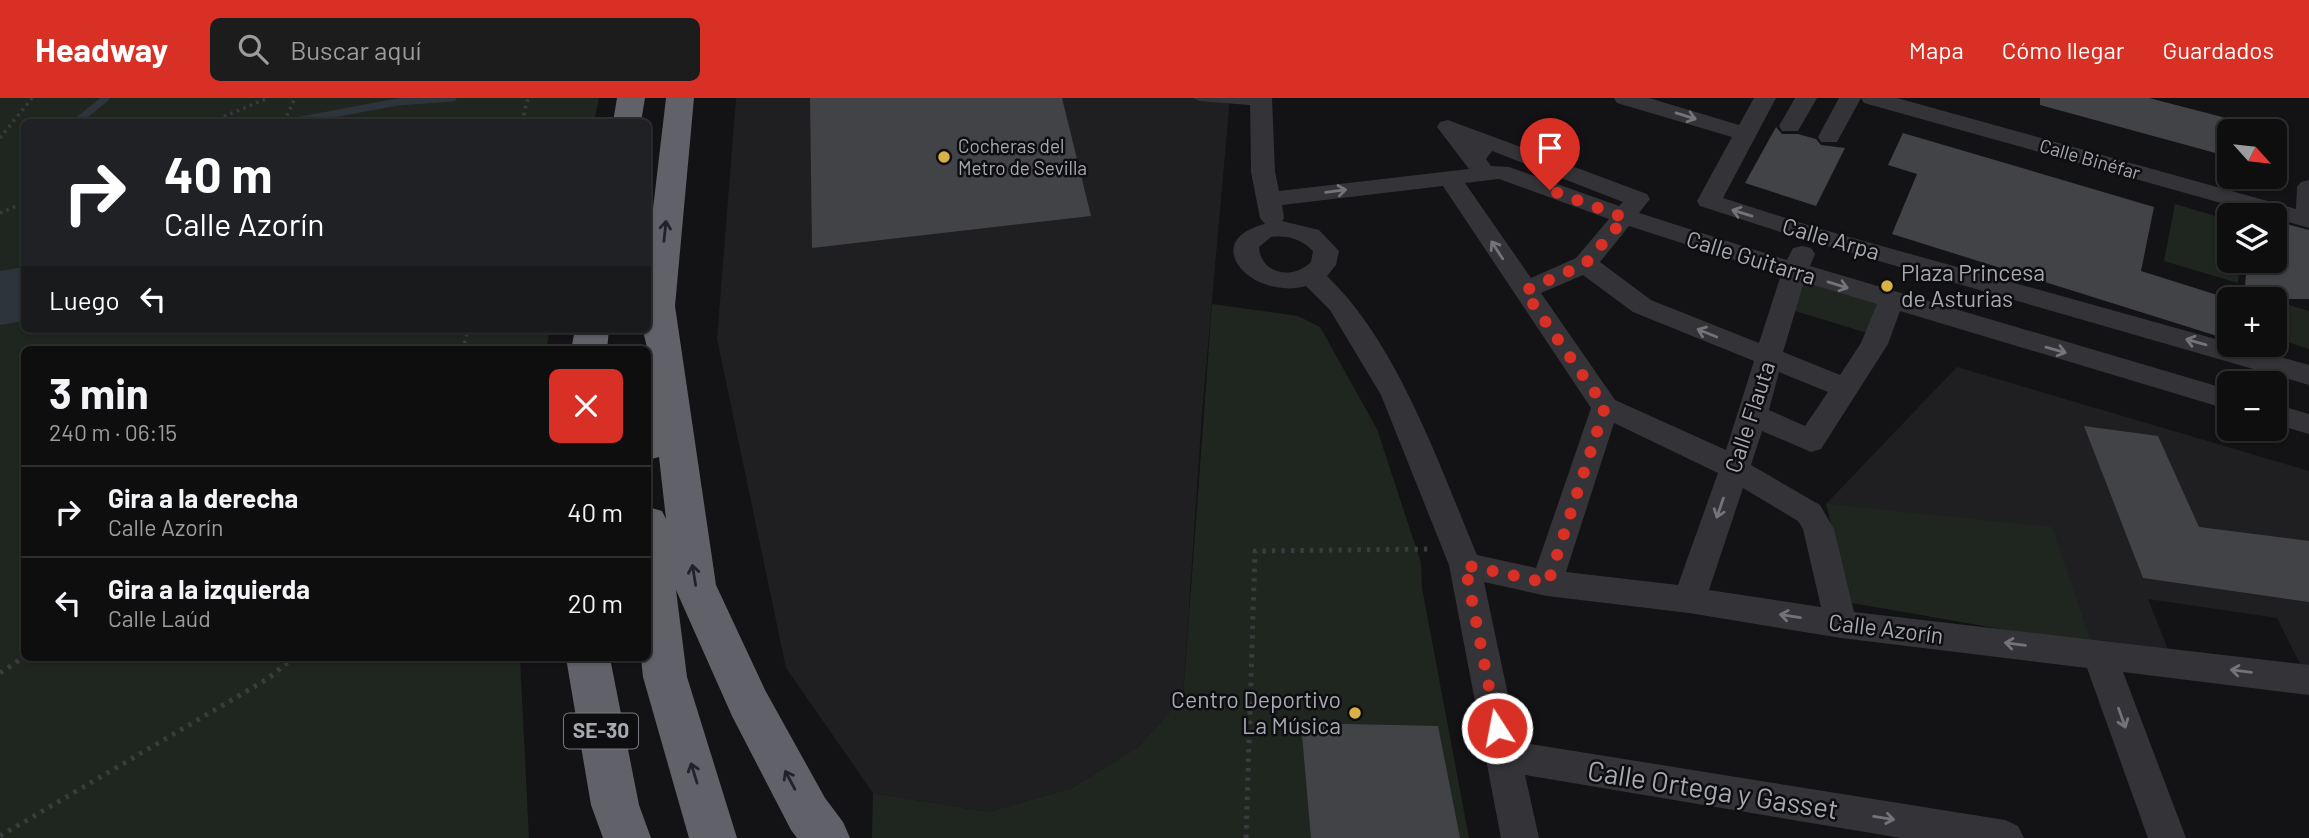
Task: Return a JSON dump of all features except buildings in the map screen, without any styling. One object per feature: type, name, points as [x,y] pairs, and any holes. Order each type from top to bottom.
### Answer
[{"type":"highway","points":[[627,119],[631,98]]},
{"type":"highway","points":[[651,397],[657,299],[680,98]]},
{"type":"highway","points":[[657,299],[695,585],[748,702],[808,814],[826,838]]},
{"type":"highway","points":[[651,549],[665,677],[713,838]]},
{"type":"highway","name":"SE-30","points":[[589,661],[619,827]]},
{"type":"street","points":[[1625,98],[1747,134]]},
{"type":"street","name":"Calle Arpa","points":[[1765,98],[1709,201],[1808,233],[2309,374]]},
{"type":"street","points":[[1790,126],[1806,98]]},
{"type":"street","points":[[1829,137],[1850,98]]},
{"type":"street","name":"Calle Binéfar","points":[[1872,98],[2308,220]]},
{"type":"street","points":[[1261,100],[1263,172],[1274,229]]},
{"type":"street","name":"Calle Guitarra","points":[[1268,199],[1449,177],[1481,158],[1501,172],[1625,218],[1891,301],[2217,396]]},
{"type":"street","points":[[1449,177],[1605,407],[1734,468],[1810,513],[1818,529],[1842,624]]},
{"type":"street","points":[[2308,220],[2309,187]]},
{"type":"street","points":[[1524,291],[1585,264],[1625,218]]},
{"type":"street","points":[[1274,229],[1301,231],[1321,243],[1326,259],[1323,267],[1311,276],[1292,281],[1278,280],[1254,270],[1247,262],[1246,245],[1262,232],[1274,229]]},
{"type":"street","name":"Calle Flauta","points":[[1689,600],[1753,415],[1782,307],[1808,233]]},
{"type":"street","points":[[1585,264],[1642,306],[1846,388]]},
{"type":"street","points":[[1311,276],[1340,304],[1368,346],[1395,395],[1465,565],[1520,838]]},
{"type":"street","points":[[1753,415],[1811,441],[1874,344],[1891,301]]},
{"type":"street","points":[[1548,583],[1605,407]]},
{"type":"street","points":[[2287,418],[2309,424]]},
{"type":"street","name":"Calle Azorín","points":[[1465,565],[1548,583],[1689,600],[1842,624],[2309,680]]},
{"type":"street","points":[[2099,654],[2167,838]]},
{"type":"street","name":"Calle Ortega y Gasset","points":[[1503,755],[2005,838]]},
{"type":"lane","points":[[1199,98],[1261,100]]},
{"type":"path","points":[[0,138],[32,98]]},
{"type":"path","points":[[218,119],[268,98]]},
{"type":"path","points":[[286,119],[295,98]]},
{"type":"path","points":[[523,119],[528,98]]},
{"type":"path","points":[[0,213],[21,204]]},
{"type":"path","points":[[1246,838],[1255,551],[1427,548],[1465,565]]},
{"type":"path","points":[[0,673],[21,659]]},
{"type":"path","points":[[0,836],[269,678],[289,661]]},
{"type":"shaded area","points":[[0,98],[599,98],[595,119],[21,119],[21,333],[549,333],[547,346],[21,346],[21,661],[520,661],[529,838],[0,838]]},
{"type":"shaded area","name":"Cocheras del Metro de Sevilla","points":[[736,98],[1230,98],[1202,413],[1183,697],[1138,747],[1072,788],[988,812],[873,793],[786,668],[717,339]]},
{"type":"shaded area","points":[[2175,204],[2217,216],[2217,273],[2239,273],[2238,283],[2164,261]]},
{"type":"shaded area","points":[[21,268],[21,322],[0,325],[0,271]]},
{"type":"shaded area","points":[[1796,272],[1891,301],[1877,336],[1782,307]]},
{"type":"shaded area","points":[[1212,304],[1298,316],[1320,327],[1377,429],[1421,563],[1422,588],[1469,838],[872,838],[873,793],[988,812],[1072,788],[1138,747],[1183,697]]},
{"type":"shaded area","points":[[2287,305],[2309,311],[2309,349],[2287,342]]},
{"type":"shaded area","points":[[1957,367],[2309,471],[2309,668],[2302,668],[2277,618],[2148,599],[2171,657],[1852,603],[1826,504]]},
{"type":"shaded area","points":[[1826,504],[2052,527],[2092,645],[1852,603]]},
{"type":"waterway","points":[[80,119],[106,98]]},
{"type":"waterway","points":[[307,119],[397,102],[453,98]]},
{"type":"place","name":"Cocheras del Metro de Sevilla","points":[[944,157]]},
{"type":"place","name":"Plaza Princesa de Asturias","points":[[1887,286]]},
{"type":"place","name":"Centro Deportivo La Música","points":[[1355,713]]},
{"type":"route","points":[[1497,728],[1465,565],[1548,583],[1605,407],[1524,291],[1585,264],[1625,218],[1550,190]]}]
